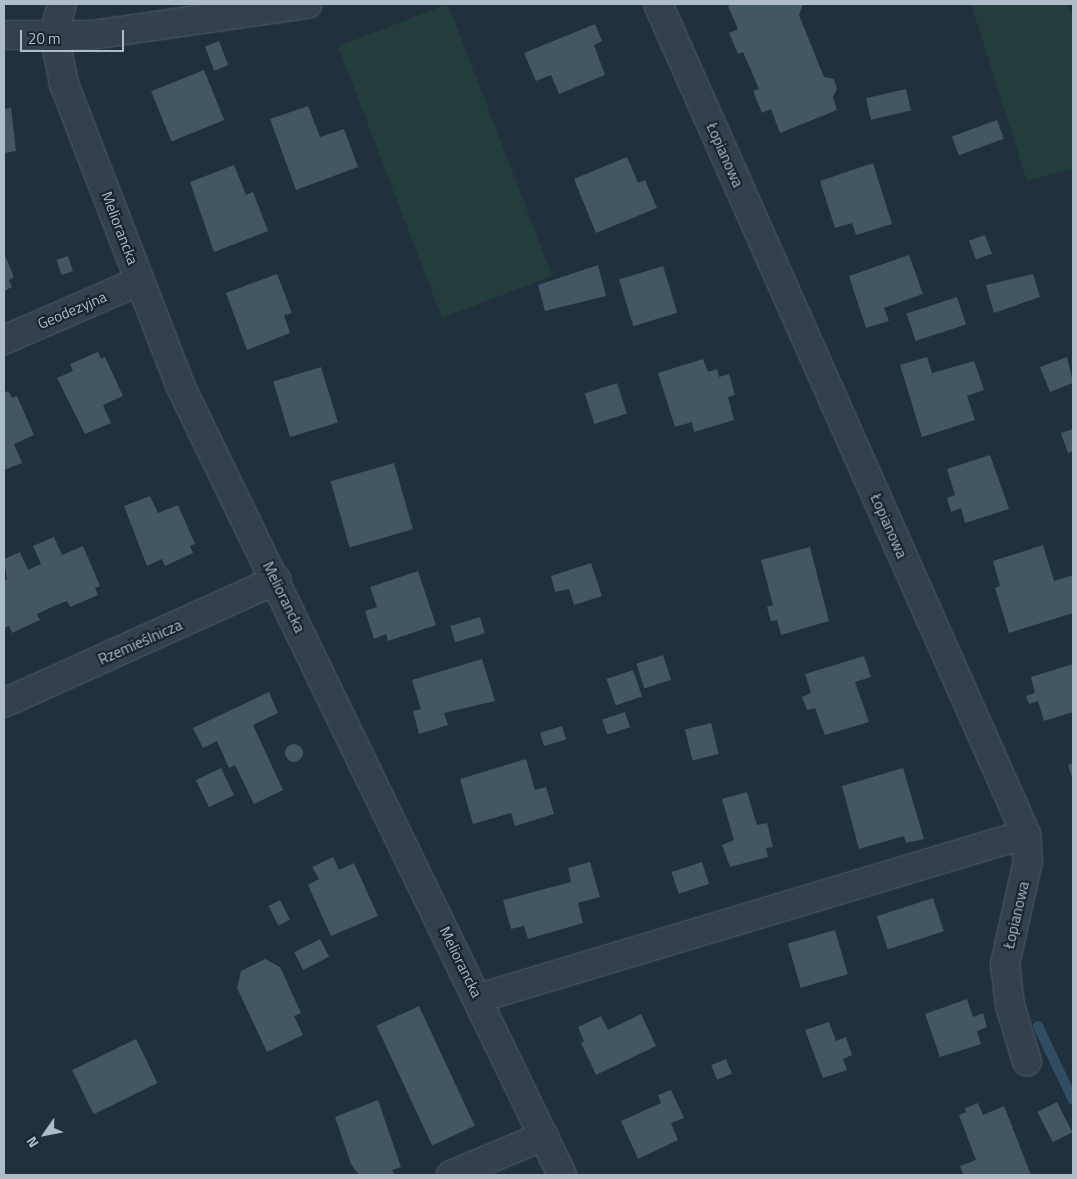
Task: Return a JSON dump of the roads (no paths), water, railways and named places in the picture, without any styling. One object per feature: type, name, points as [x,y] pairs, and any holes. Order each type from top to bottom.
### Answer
[{"type":"street","name":"Meliorancka","points":[[62,4],[54,33],[64,84],[180,386],[479,998],[562,1175]]},
{"type":"street","points":[[4,35],[54,33],[92,35],[308,4]]},
{"type":"street","name":"Łopianowa","points":[[658,4],[1026,834],[1028,861],[1005,964],[1010,1005],[1027,1062]]},
{"type":"street","name":"Geodezyjna","points":[[4,340],[140,281]]},
{"type":"street","name":"Rzemieślnicza","points":[[4,703],[276,580]]},
{"type":"street","points":[[479,998],[1026,834]]},
{"type":"street","points":[[451,1175],[544,1136]]},
{"type":"waterway","points":[[1038,1026],[1073,1100]]}]
